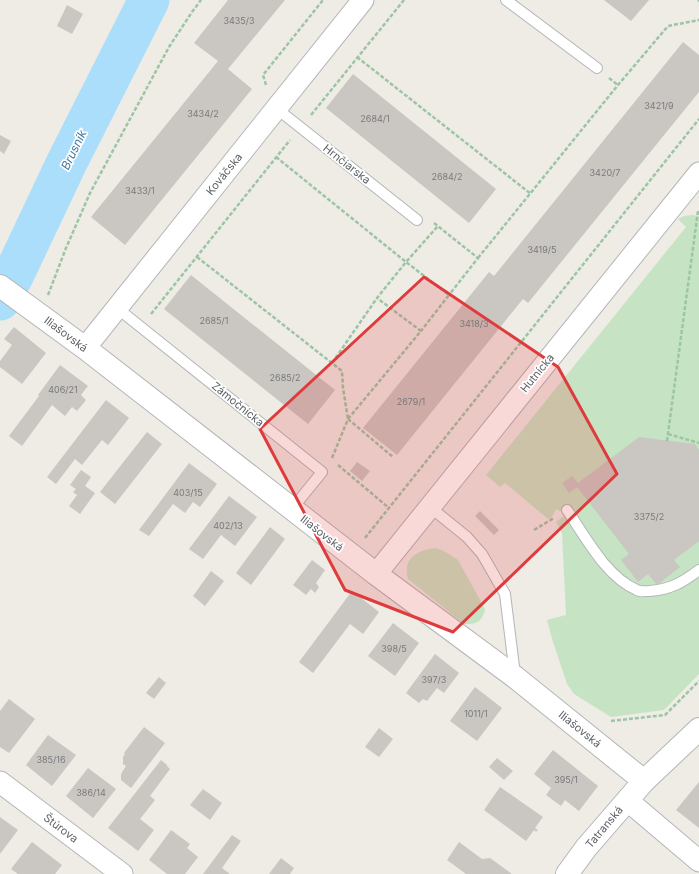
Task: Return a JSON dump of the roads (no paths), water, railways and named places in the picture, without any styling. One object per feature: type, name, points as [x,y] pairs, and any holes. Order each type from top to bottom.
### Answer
[{"type":"street","name":"Kováčska","points":[[85,348],[363,0]]},
{"type":"street","name":"Hutnícka","points":[[376,574],[699,173]]},
{"type":"street","name":"Iliašovská","points":[[0,286],[38,303],[85,348],[376,574],[515,677],[644,781]]},
{"type":"street","name":"Tatranská","points":[[567,874],[586,848],[644,781],[699,729]]},
{"type":"street","name":"Štúrova","points":[[0,782],[122,874]]},
{"type":"street","points":[[627,800],[699,862]]},
{"type":"lane","points":[[506,0],[597,68]]},
{"type":"lane","name":"Hrnčiarska","points":[[276,108],[417,220]]},
{"type":"lane","name":"Zámočnícka","points":[[117,308],[322,472],[292,509]]},
{"type":"lane","points":[[430,507],[466,536],[482,554],[505,594],[515,677]]},
{"type":"lane","points":[[567,510],[614,576],[638,591],[659,590],[680,584],[699,570]]},
{"type":"waterway","name":"Brusník","points":[[0,300],[14,274],[67,162],[149,0]]}]
